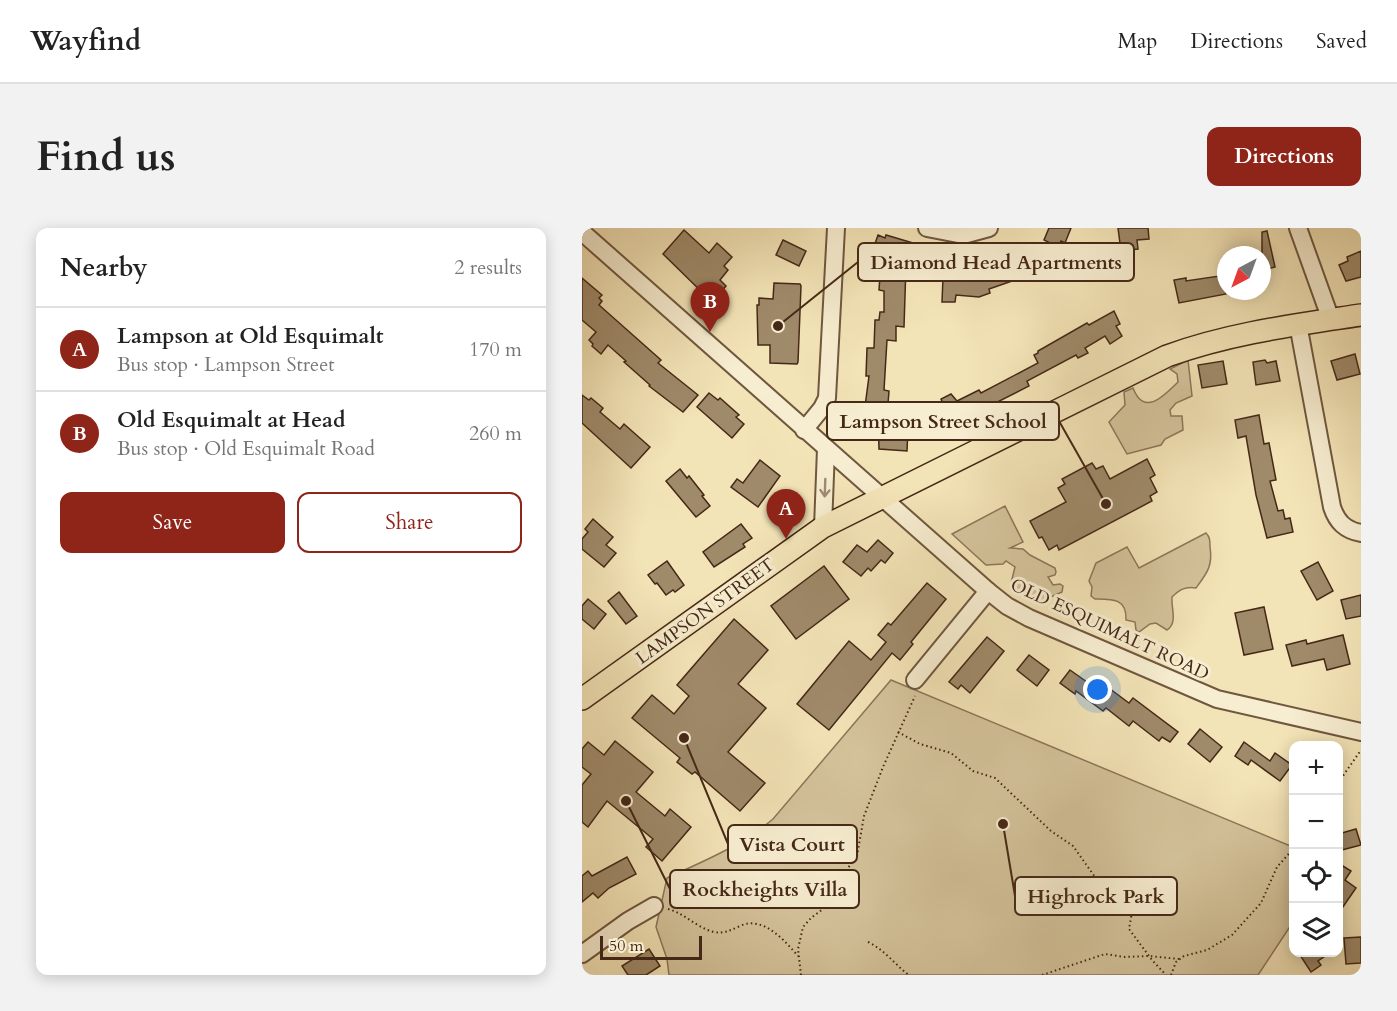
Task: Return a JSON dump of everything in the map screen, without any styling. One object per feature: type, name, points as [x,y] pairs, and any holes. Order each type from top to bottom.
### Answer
[{"type":"main road","name":"LAMPSON STREET","points":[[582,699],[823,527],[1167,356],[1228,337],[1361,315]]},
{"type":"street","points":[[804,430],[827,398],[836,228]]},
{"type":"street","points":[[927,228],[963,235],[989,228]]},
{"type":"street","points":[[1298,228],[1330,320]]},
{"type":"street","name":"OLD ESQUIMALT ROAD","points":[[582,232],[804,430],[1007,606],[1029,618],[1217,699],[1361,732]]},
{"type":"street","points":[[1298,324],[1332,507],[1339,522],[1346,528],[1361,533]]},
{"type":"street","points":[[823,527],[826,449]]},
{"type":"street","points":[[915,680],[988,591]]},
{"type":"street","points":[[582,954],[654,906]]},
{"type":"path","points":[[801,975],[798,956],[799,937],[803,927],[827,906],[839,891],[845,872],[857,856],[864,816],[898,732],[915,697],[915,680]]},
{"type":"path","points":[[898,732],[920,744],[951,753],[973,771],[995,778],[1051,831],[1074,846],[1100,884],[1119,898],[1132,912],[1129,929],[1166,975]]},
{"type":"path","points":[[1343,776],[1361,750]]},
{"type":"path","points":[[1171,975],[1176,962],[1180,959],[1207,950],[1232,935],[1261,903],[1278,867],[1292,849]]},
{"type":"path","points":[[654,906],[672,910],[712,932],[731,931],[748,922],[758,924],[781,937],[798,956]]},
{"type":"path","points":[[868,942],[885,952],[897,966],[909,975]]},
{"type":"path","points":[[1042,975],[1105,954],[1180,959]]},
{"type":"shaded area","points":[[1188,360],[1192,396],[1176,403],[1170,410],[1171,416],[1182,416],[1183,430],[1165,439],[1161,445],[1127,454],[1109,422],[1125,405],[1124,392],[1133,388],[1138,397],[1148,403],[1161,398],[1178,382],[1177,374],[1170,369]]},
{"type":"shaded area","points":[[1005,506],[1023,542],[1010,548],[1023,549],[1055,568],[1055,575],[1048,577],[1053,585],[1063,586],[1062,592],[1040,602],[1019,593],[1011,583],[1015,567],[1006,561],[1003,564],[986,565],[952,534]]},
{"type":"shaded area","points":[[1206,533],[1210,539],[1211,554],[1208,569],[1196,588],[1182,589],[1172,597],[1173,619],[1167,630],[1156,623],[1150,624],[1139,632],[1136,630],[1135,622],[1126,620],[1124,607],[1117,601],[1095,599],[1091,596],[1092,587],[1089,581],[1096,563],[1127,547],[1139,568]]},
{"type":"shaded area","points":[[891,680],[1289,845],[1289,928],[1258,975],[669,975],[667,959],[656,927],[667,878],[735,845],[773,819]]},
{"type":"building","points":[[1049,228],[1071,228],[1065,243],[1061,241],[1058,247],[1044,240]]},
{"type":"building","points":[[1118,228],[1148,228],[1149,239],[1137,240],[1138,249],[1121,251]]},
{"type":"building","points":[[684,230],[709,253],[717,243],[732,257],[724,266],[728,270],[720,280],[726,286],[712,302],[663,254]]},
{"type":"building","points":[[1267,231],[1270,246],[1262,246],[1262,232]]},
{"type":"building","points":[[878,235],[913,243],[911,247],[915,248],[916,265],[906,265],[904,327],[896,326],[896,341],[887,340],[884,390],[889,391],[888,404],[893,404],[891,427],[908,428],[907,451],[879,449],[878,415],[864,414],[869,376],[866,376],[867,348],[874,348],[875,320],[879,320],[880,312],[884,312],[884,291],[879,290],[881,261],[870,258]]},
{"type":"building","points":[[783,240],[806,251],[799,266],[776,255]]},
{"type":"building","points":[[1032,244],[1042,259],[1038,262],[1039,264],[1012,281],[989,289],[990,293],[979,297],[956,295],[955,302],[942,302],[943,278],[983,280],[979,270],[987,267],[985,264],[1000,258],[1001,261]]},
{"type":"building","points":[[1271,249],[1275,267],[1271,268]]},
{"type":"building","points":[[1361,251],[1361,277],[1346,281],[1339,265],[1348,261],[1347,257]]},
{"type":"building","points":[[1217,276],[1217,296],[1179,303],[1174,280],[1186,278],[1186,281]]},
{"type":"building","points":[[582,278],[602,295],[599,298],[602,301],[599,305],[661,360],[658,363],[698,395],[683,412],[649,386],[608,345],[601,354],[592,346],[589,340],[596,332],[582,320]]},
{"type":"building","points":[[774,283],[800,284],[801,286],[797,364],[770,363],[770,345],[758,345],[757,305],[759,305],[759,298],[773,299]]},
{"type":"building","points":[[1114,311],[1120,324],[1116,326],[1122,336],[1110,344],[1105,336],[1085,348],[1088,353],[1078,358],[1076,355],[1027,381],[1029,386],[946,428],[937,412],[944,406],[941,399],[951,394],[957,401],[979,390],[981,393],[1038,363],[1034,355],[1038,351],[1087,323],[1089,325]]},
{"type":"building","points":[[1355,354],[1360,374],[1337,380],[1331,361]]},
{"type":"building","points":[[1265,360],[1267,363],[1276,361],[1280,381],[1256,385],[1253,362]]},
{"type":"building","points":[[1223,361],[1227,384],[1202,388],[1198,365]]},
{"type":"building","points":[[709,393],[718,400],[720,398],[739,415],[736,417],[744,424],[732,438],[697,407]]},
{"type":"building","points":[[582,395],[589,400],[591,398],[603,408],[600,412],[620,429],[624,424],[650,447],[631,468],[582,423]]},
{"type":"building","points":[[1259,415],[1264,444],[1269,443],[1276,480],[1270,481],[1278,511],[1283,510],[1285,519],[1290,518],[1293,532],[1267,538],[1256,495],[1246,436],[1238,438],[1235,420]]},
{"type":"building","points":[[1147,459],[1155,475],[1150,478],[1157,492],[1150,496],[1152,501],[1059,550],[1057,545],[1049,550],[1042,537],[1039,538],[1030,521],[1066,502],[1058,488],[1065,484],[1062,479],[1092,463],[1096,469],[1103,466],[1110,479]]},
{"type":"building","points":[[760,460],[780,476],[758,507],[731,487],[737,479],[743,483]]},
{"type":"building","points":[[680,469],[687,478],[689,476],[710,506],[696,517],[666,481]]},
{"type":"building","points":[[593,519],[613,537],[606,545],[616,553],[604,567],[582,549],[582,539],[588,532],[585,529]]},
{"type":"building","points":[[741,524],[752,538],[743,544],[745,547],[714,567],[703,552]]},
{"type":"building","points":[[878,540],[893,553],[885,563],[881,560],[871,571],[868,568],[861,576],[843,562],[857,545],[867,552]]},
{"type":"building","points":[[667,561],[684,585],[666,595],[648,575]]},
{"type":"building","points":[[1318,562],[1333,591],[1317,600],[1301,571]]},
{"type":"building","points":[[824,566],[849,599],[796,639],[771,606]]},
{"type":"building","points":[[927,583],[946,599],[911,642],[913,644],[900,660],[892,653],[829,730],[797,704],[849,641],[871,660],[886,642],[878,635],[888,623],[891,625]]},
{"type":"building","points":[[619,592],[637,616],[626,624],[608,601]]},
{"type":"building","points":[[1361,595],[1361,616],[1346,619],[1341,600]]},
{"type":"building","points":[[588,599],[606,614],[594,629],[582,619],[582,606]]},
{"type":"building","points":[[1264,607],[1273,649],[1244,655],[1235,613]]},
{"type":"building","points":[[734,619],[768,650],[738,684],[766,708],[728,752],[765,783],[740,811],[695,772],[692,774],[677,762],[680,758],[632,718],[652,695],[674,714],[689,696],[677,685]]},
{"type":"building","points":[[1343,635],[1350,664],[1327,670],[1324,659],[1292,666],[1286,645],[1306,640],[1307,644]]},
{"type":"building","points":[[987,637],[1004,651],[970,693],[961,685],[958,689],[949,682]]},
{"type":"building","points":[[1029,655],[1049,670],[1037,686],[1017,670]]},
{"type":"building","points":[[1070,670],[1097,689],[1102,683],[1129,703],[1133,698],[1178,732],[1170,742],[1162,737],[1159,741],[1133,721],[1129,726],[1106,708],[1103,711],[1076,691],[1075,694],[1060,683]]},
{"type":"building","points":[[1200,729],[1222,747],[1210,762],[1188,744]]},
{"type":"building","points":[[615,741],[653,772],[636,792],[665,816],[670,809],[691,827],[662,861],[646,847],[653,839],[607,801],[588,827],[582,822],[582,785],[591,774],[582,767],[582,749],[588,742],[604,755]]},
{"type":"building","points":[[1244,742],[1270,761],[1275,753],[1289,763],[1289,769],[1280,781],[1251,760],[1248,765],[1235,756]]},
{"type":"building","points":[[1356,829],[1361,845],[1343,850],[1343,833]]},
{"type":"building","points":[[627,857],[636,874],[609,888],[598,898],[593,893],[582,902],[582,876],[588,871],[592,876]]},
{"type":"building","points":[[1343,866],[1351,871],[1345,880],[1356,888],[1343,907]]},
{"type":"building","points":[[1361,937],[1361,963],[1346,964],[1344,938]]},
{"type":"building","points":[[649,949],[660,966],[646,975],[628,975],[622,966]]},
{"type":"building","points":[[1301,957],[1324,957],[1318,961],[1321,965],[1311,972]]},
{"type":"place","name":"Diamond Head Apartments","points":[[778,326]]},
{"type":"place","name":"Old Esquimalt at Head","points":[[710,332]]},
{"type":"place","name":"Lampson Street School","points":[[1106,504]]},
{"type":"place","name":"Lampson at Old Esquimalt","points":[[786,539]]},
{"type":"place","name":"Vista Court","points":[[684,738]]},
{"type":"place","name":"Rockheights Villa","points":[[626,801]]},
{"type":"place","name":"Highrock Park","points":[[1003,824]]}]
